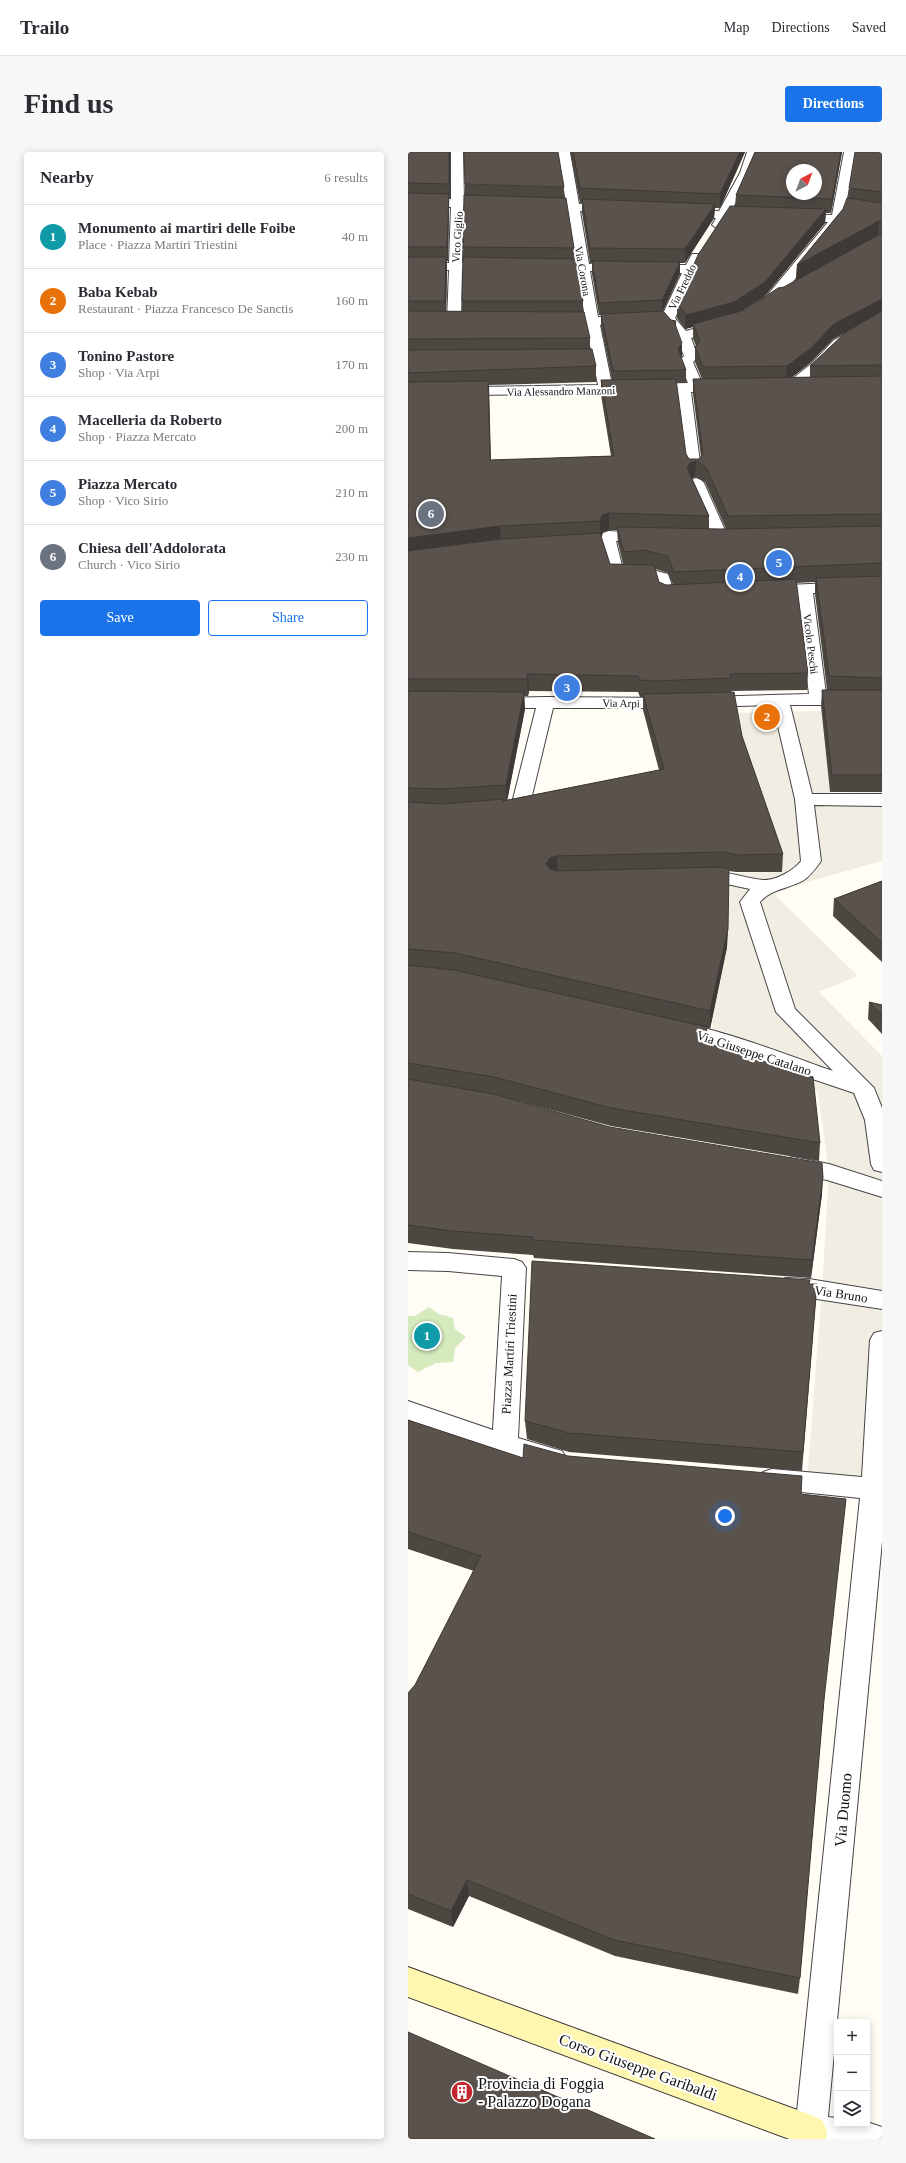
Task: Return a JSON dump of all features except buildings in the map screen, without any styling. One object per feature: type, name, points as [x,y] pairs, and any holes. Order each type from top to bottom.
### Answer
[{"type":"street","name":"Vico Giglio","points":[[454,321],[455,267],[459,203],[457,152]]},
{"type":"street","name":"Via Corona","points":[[564,152],[592,322],[606,390]]},
{"type":"street","points":[[713,233],[725,215],[753,152]]},
{"type":"street","points":[[770,302],[837,219],[850,152]]},
{"type":"street","points":[[408,202],[504,205]]},
{"type":"street","points":[[527,205],[625,210]]},
{"type":"street","points":[[839,206],[854,208]]},
{"type":"street","points":[[671,212],[770,216]]},
{"type":"street","points":[[784,217],[837,219]]},
{"type":"street","name":"Via Freddo","points":[[690,387],[686,361],[691,357],[683,336],[668,318],[690,269],[705,245]]},
{"type":"street","points":[[408,266],[508,267]]},
{"type":"street","points":[[538,267],[690,269]]},
{"type":"street","points":[[752,313],[798,286]]},
{"type":"street","points":[[547,322],[592,322],[668,318]]},
{"type":"street","points":[[792,386],[816,367],[839,343],[882,319]]},
{"type":"street","points":[[439,321],[470,321]]},
{"type":"street","points":[[683,336],[732,323]]},
{"type":"street","points":[[585,359],[600,359]]},
{"type":"street","points":[[776,386],[816,386]]},
{"type":"street","points":[[690,387],[695,476],[721,539]]},
{"type":"street","name":"Via Alessandro Manzoni","points":[[408,392],[736,387]]},
{"type":"street","points":[[661,537],[609,536],[608,543],[616,576],[644,573],[662,577],[666,595],[698,592]]},
{"type":"street","points":[[554,546],[608,543]]},
{"type":"street","points":[[753,589],[804,590],[882,586]]},
{"type":"street","name":"Vicolo Peschi","points":[[804,590],[818,699]]},
{"type":"street","name":"Via Arpi","points":[[482,703],[546,702],[656,704],[818,699],[882,700]]},
{"type":"street","points":[[780,700],[804,799],[811,861],[806,870],[796,877],[764,886],[756,892],[750,902],[786,1012],[863,1088],[876,1120],[882,1164]]},
{"type":"street","points":[[482,811],[520,808],[546,702]]},
{"type":"street","points":[[804,799],[882,800]]},
{"type":"street","points":[[683,878],[722,877],[764,886]]},
{"type":"street","name":"Via Giuseppe Catalano","points":[[658,1025],[713,1038],[863,1088]]},
{"type":"street","points":[[772,1162],[818,1170],[882,1190]]},
{"type":"street","points":[[408,1261],[448,1262],[538,1269]]},
{"type":"street","name":"Piazza Martiri Triestini","points":[[505,1444],[514,1268]]},
{"type":"street","name":"Via Bruno","points":[[761,1285],[809,1288],[882,1300]]},
{"type":"street","name":"Via Duomo","points":[[810,2135],[878,1488],[882,1340]]},
{"type":"street","points":[[408,1411],[505,1444],[577,1464]]},
{"type":"street","points":[[752,1477],[878,1488]]},
{"type":"street","name":"Corso Giuseppe Garibaldi","points":[[408,1982],[810,2135],[871,2139]]},
{"type":"green space","points":[[429,1307],[439,1314],[453,1318],[455,1329],[466,1337],[455,1348],[453,1362],[436,1363],[418,1372],[408,1365],[408,1316],[415,1316]]},
{"type":"shaded area","points":[[821,711],[830,793],[882,792],[882,861],[803,883],[774,894],[858,976],[819,992],[882,1056],[882,1501],[806,1493],[822,1291],[829,1172],[818,1092],[714,1057],[712,1018],[727,947],[729,873],[783,872],[741,753],[732,713]]},
{"type":"place","name":"Chiesa dell'Addolorata","points":[[431,514]]},
{"type":"place","name":"Piazza Mercato","points":[[779,563]]},
{"type":"place","name":"Macelleria da Roberto","points":[[740,577]]},
{"type":"place","name":"Tonino Pastore","points":[[567,688]]},
{"type":"place","name":"Baba Kebab","points":[[767,717]]},
{"type":"place","name":"Monumento ai martiri delle Foibe","points":[[427,1336]]},
{"type":"place","name":"Provincia di Foggia - Palazzo Dogana","points":[[462,2092]]}]
